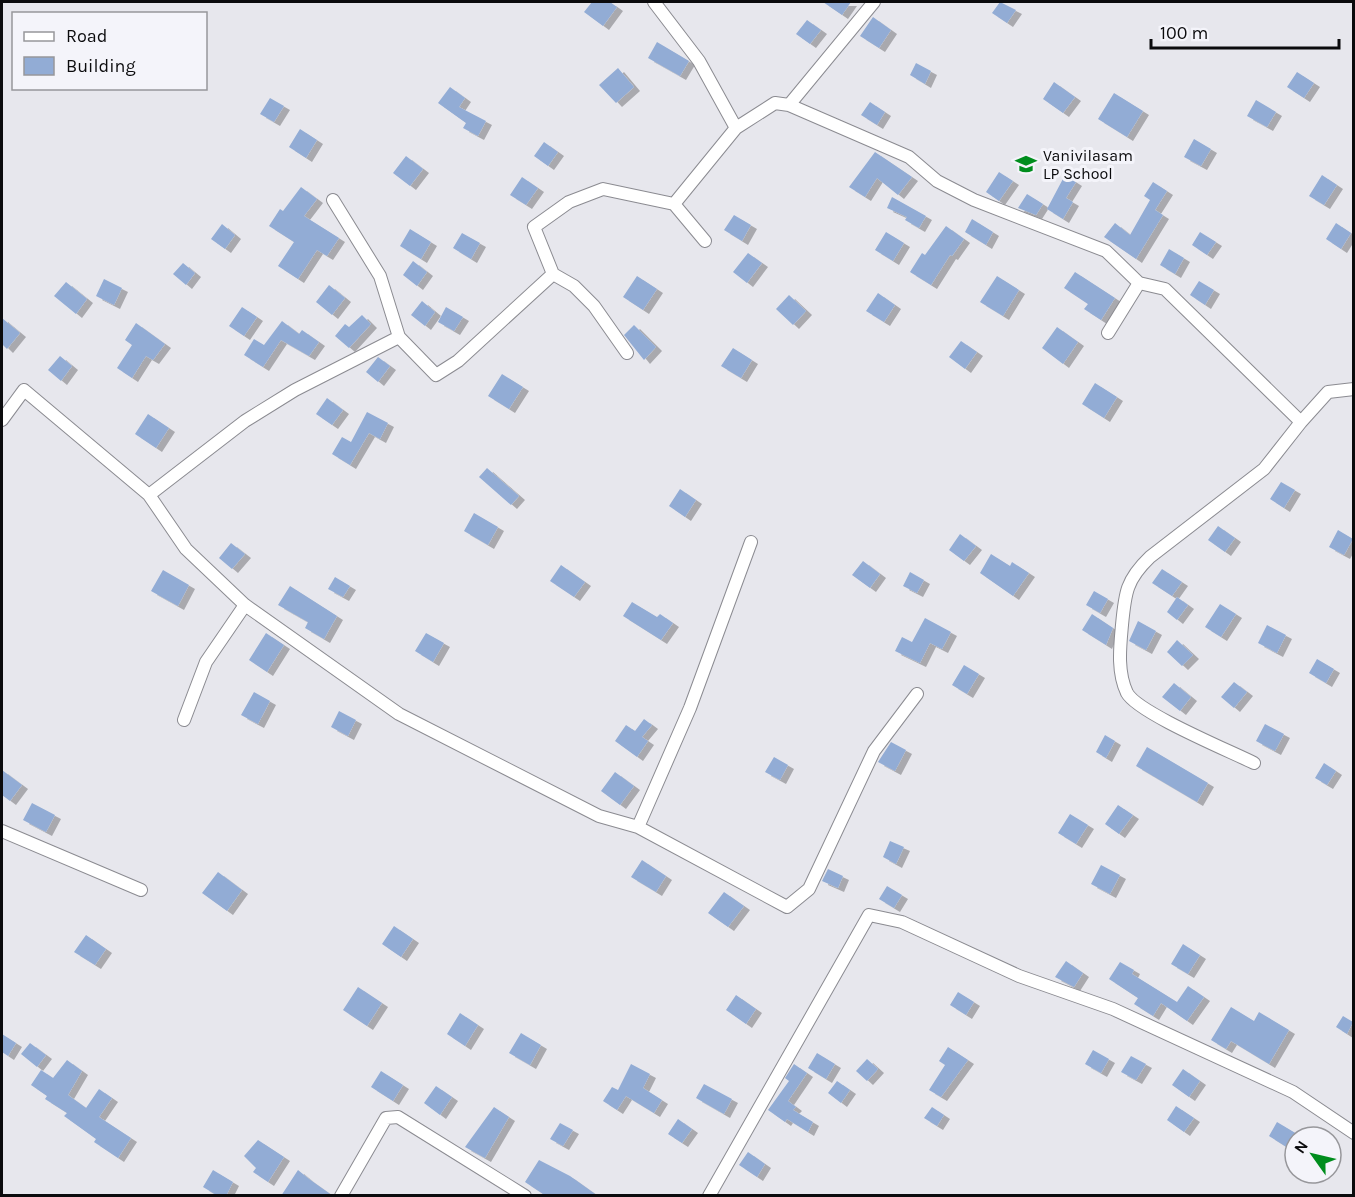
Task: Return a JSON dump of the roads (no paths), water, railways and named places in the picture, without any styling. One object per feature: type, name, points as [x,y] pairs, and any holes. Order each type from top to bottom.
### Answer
[{"type":"street","points":[[654,2],[699,61],[736,128]]},
{"type":"street","points":[[789,105],[874,2]]},
{"type":"street","points":[[674,204],[736,128],[776,103],[789,105],[909,157],[937,181],[974,200],[1106,252],[1139,284],[1164,289],[1301,422]]},
{"type":"street","points":[[627,353],[594,306],[574,286],[553,274],[534,227],[569,202],[603,189],[674,204],[705,241]]},
{"type":"street","points":[[333,200],[380,276],[399,337],[436,375],[458,361],[553,274]]},
{"type":"street","points":[[1108,333],[1139,284]]},
{"type":"street","points":[[149,495],[245,421],[295,390],[399,337]]},
{"type":"street","points":[[1254,763],[1148,711],[1128,695],[1121,677],[1120,651],[1125,590],[1135,571],[1150,556],[1264,469],[1328,392],[1353,389]]},
{"type":"street","points":[[2,420],[24,390],[149,495],[186,549],[245,605],[399,714],[599,816],[638,827],[787,907],[809,889],[874,751],[917,694]]},
{"type":"street","points":[[638,827],[690,708],[751,542]]},
{"type":"street","points":[[184,720],[206,662],[245,605]]},
{"type":"street","points":[[2,831],[141,890]]},
{"type":"street","points":[[709,1196],[869,915],[902,922],[1020,976],[1113,1009],[1293,1092],[1353,1133]]},
{"type":"street","points":[[341,1196],[386,1118],[398,1117],[525,1196]]},
{"type":"place","name":"Vanivilasam LP School","points":[[1026,164]]}]
